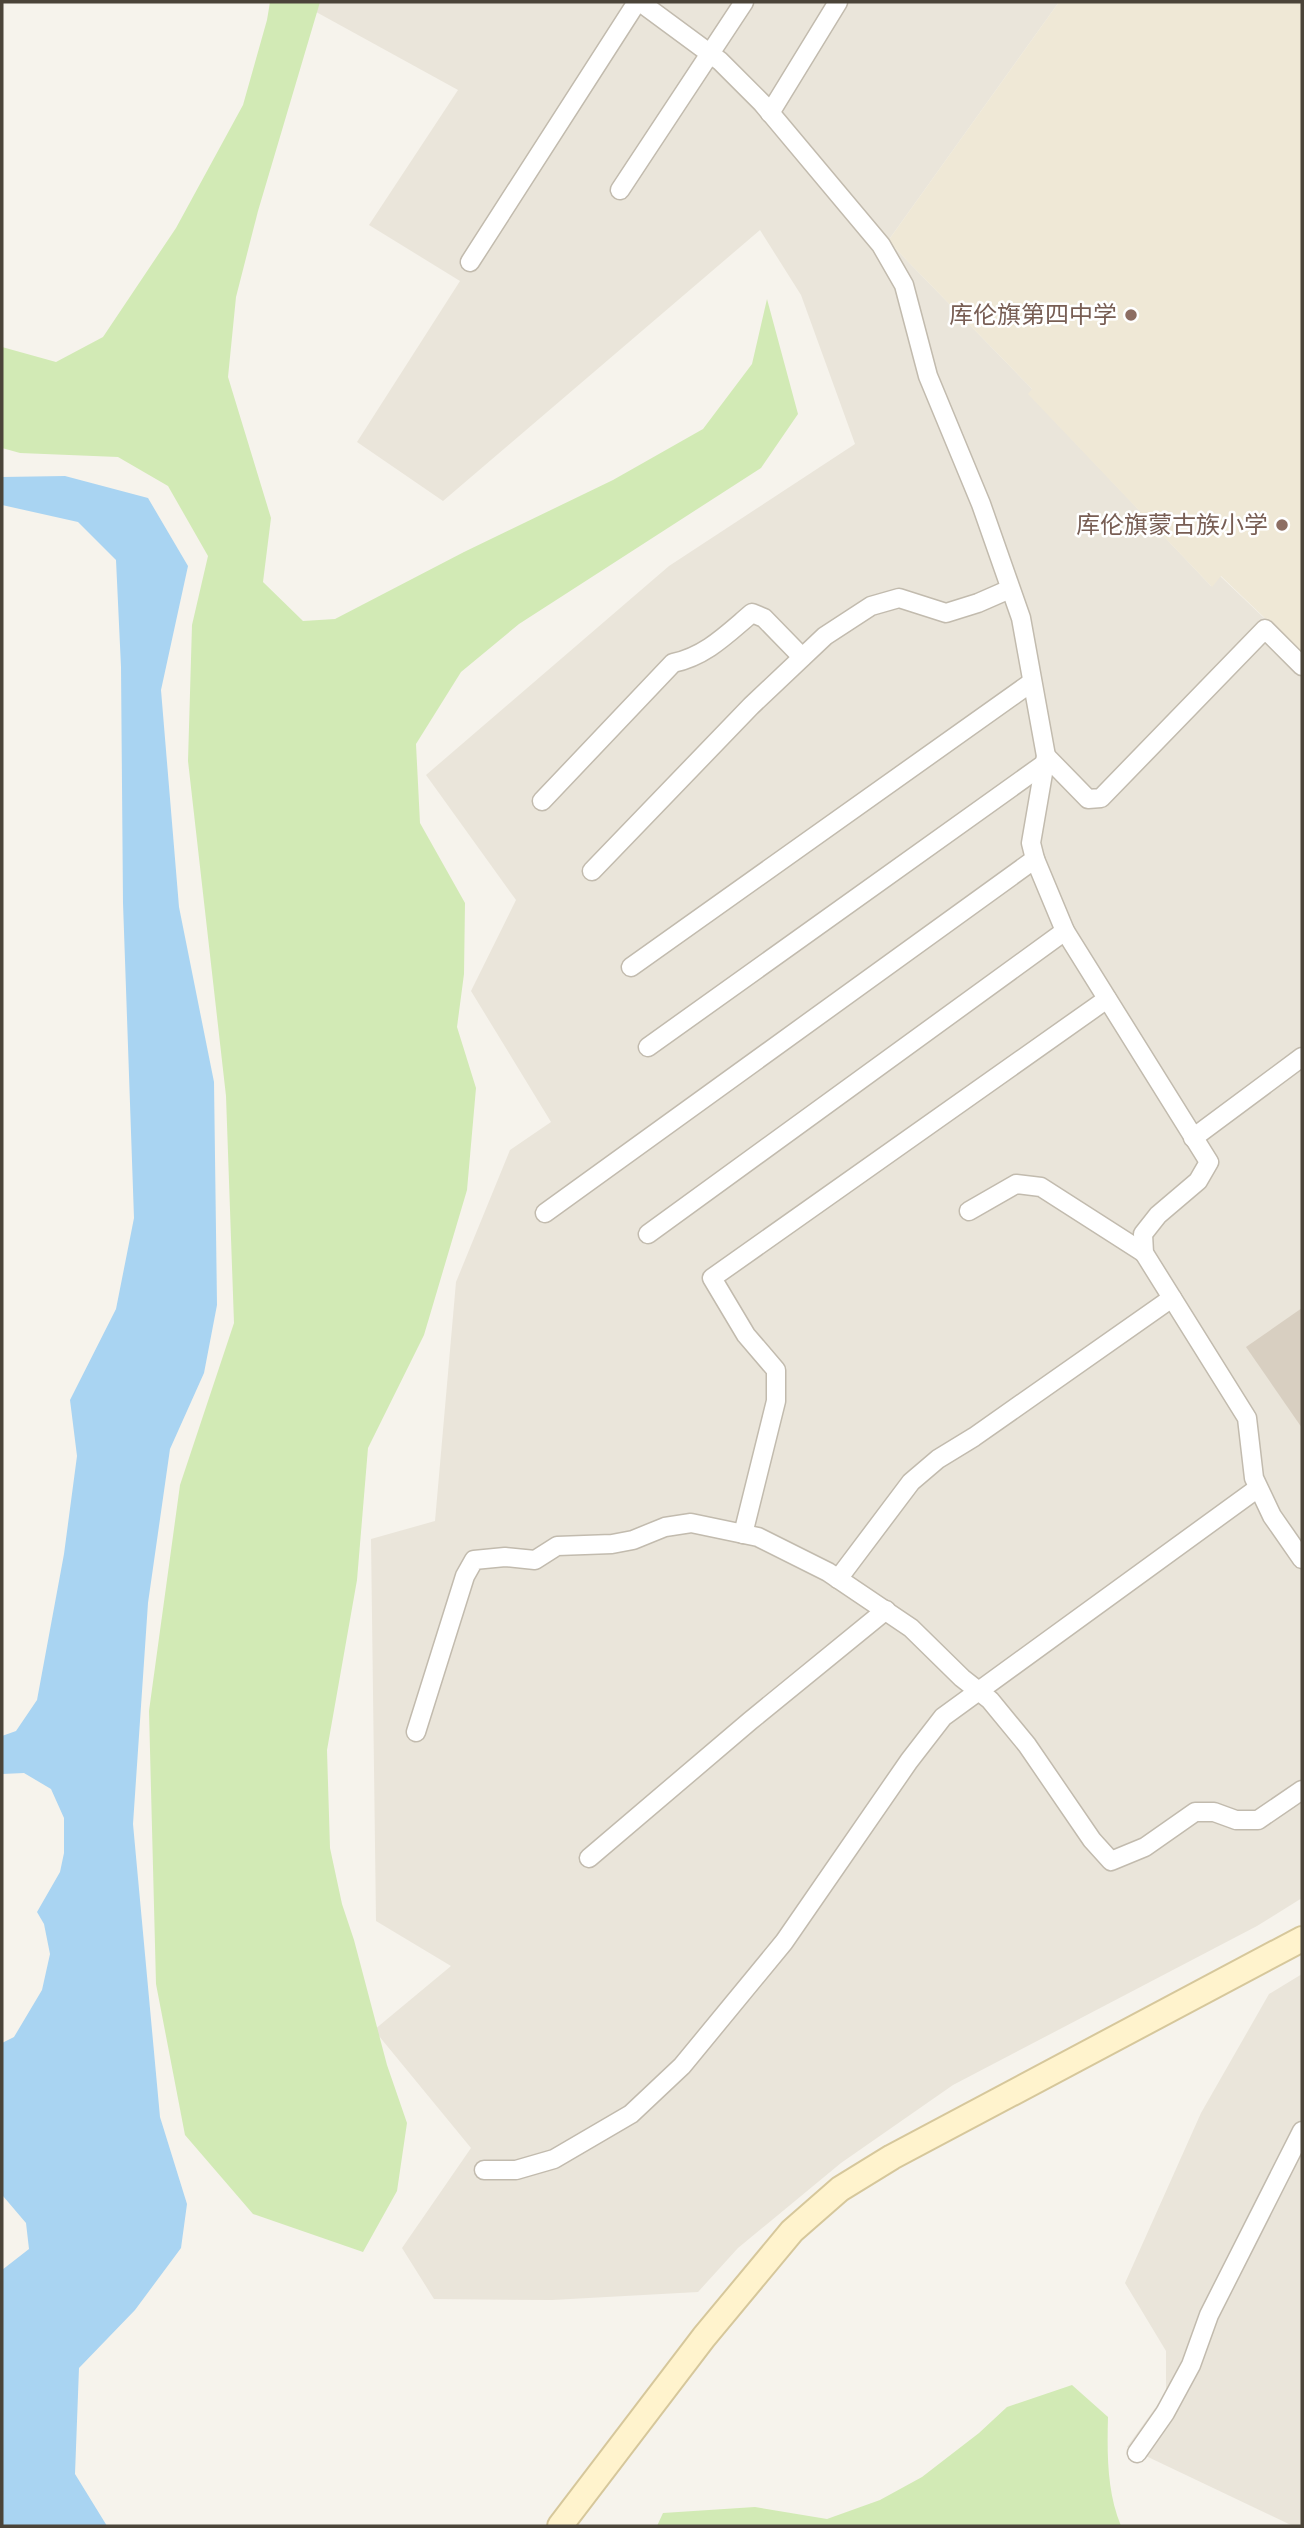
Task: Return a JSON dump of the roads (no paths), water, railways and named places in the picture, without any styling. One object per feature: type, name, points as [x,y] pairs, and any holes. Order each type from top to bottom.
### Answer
[{"type":"street","points":[[470,261],[638,2],[720,61],[770,113],[881,245],[904,285],[928,376],[981,504],[1021,618],[1045,760],[1031,843],[1035,859],[1065,931],[1209,1162],[1198,1181],[1158,1215],[1143,1234],[1144,1253]]},
{"type":"street","points":[[620,190],[744,2]]},
{"type":"street","points":[[770,113],[838,2]]},
{"type":"street","points":[[592,871],[751,706],[825,636],[871,606],[899,598],[946,612],[978,604],[1010,589]]},
{"type":"street","points":[[542,801],[673,663],[692,659],[713,646],[752,613],[764,618],[803,657]]},
{"type":"street","points":[[1045,760],[1088,799],[1101,798],[1265,629],[1302,666]]},
{"type":"street","points":[[631,967],[1032,682]]},
{"type":"street","points":[[648,1047],[1045,760]]},
{"type":"street","points":[[545,1213],[1035,859]]},
{"type":"street","points":[[648,1234],[1065,931]]},
{"type":"street","points":[[743,1534],[776,1401],[776,1370],[746,1335],[712,1278],[1107,999]]},
{"type":"street","points":[[1193,1138],[1302,1056]]},
{"type":"street","points":[[970,1211],[1016,1184],[1041,1187],[1144,1253],[1247,1418],[1254,1478],[1272,1516],[1302,1559]]},
{"type":"street","points":[[838,1579],[911,1482],[938,1459],[974,1437],[1172,1298]]},
{"type":"street","points":[[484,2170],[516,2170],[554,2159],[631,2113],[682,2066],[784,1942],[943,1717],[1258,1488]]},
{"type":"street","points":[[416,1732],[465,1576],[474,1560],[505,1557],[535,1560],[557,1546],[612,1544],[665,1527],[691,1523],[758,1537],[838,1579],[911,1628],[962,1678],[990,1700],[1027,1745],[1092,1840],[1111,1861],[1144,1847],[1195,1812],[1214,1812],[1236,1820],[1258,1820],[1302,1790]]},
{"type":"street","points":[[589,1858],[886,1610]]},
{"type":"street","points":[[560,2526],[704,2337],[759,2270],[792,2231],[840,2189],[892,2157],[1302,1940]]},
{"type":"street","points":[[1137,2454],[1165,2413],[1191,2365],[1209,2315],[1302,2131]]},
{"type":"water","points":[[65,476],[148,498],[188,566],[161,690],[179,907],[214,1082],[217,1305],[204,1373],[170,1449],[148,1603],[133,1824],[160,2117],[187,2204],[181,2248],[135,2310],[79,2368],[75,2474],[107,2526],[2,2526],[2,2270],[29,2249],[26,2223],[3,2196],[2,2189],[2,2043],[14,2037],[42,1990],[50,1954],[44,1924],[37,1912],[60,1872],[64,1853],[64,1818],[51,1789],[24,1773],[2,1774],[2,1736],[16,1731],[37,1700],[64,1554],[77,1456],[70,1400],[116,1309],[134,1218],[123,903],[121,667],[116,560],[78,522],[2,505],[2,477]]},
{"type":"place","name":"库伦旗第四中学","points":[[1131,315]]},
{"type":"place","name":"库伦旗蒙古族小学","points":[[1282,525]]}]
